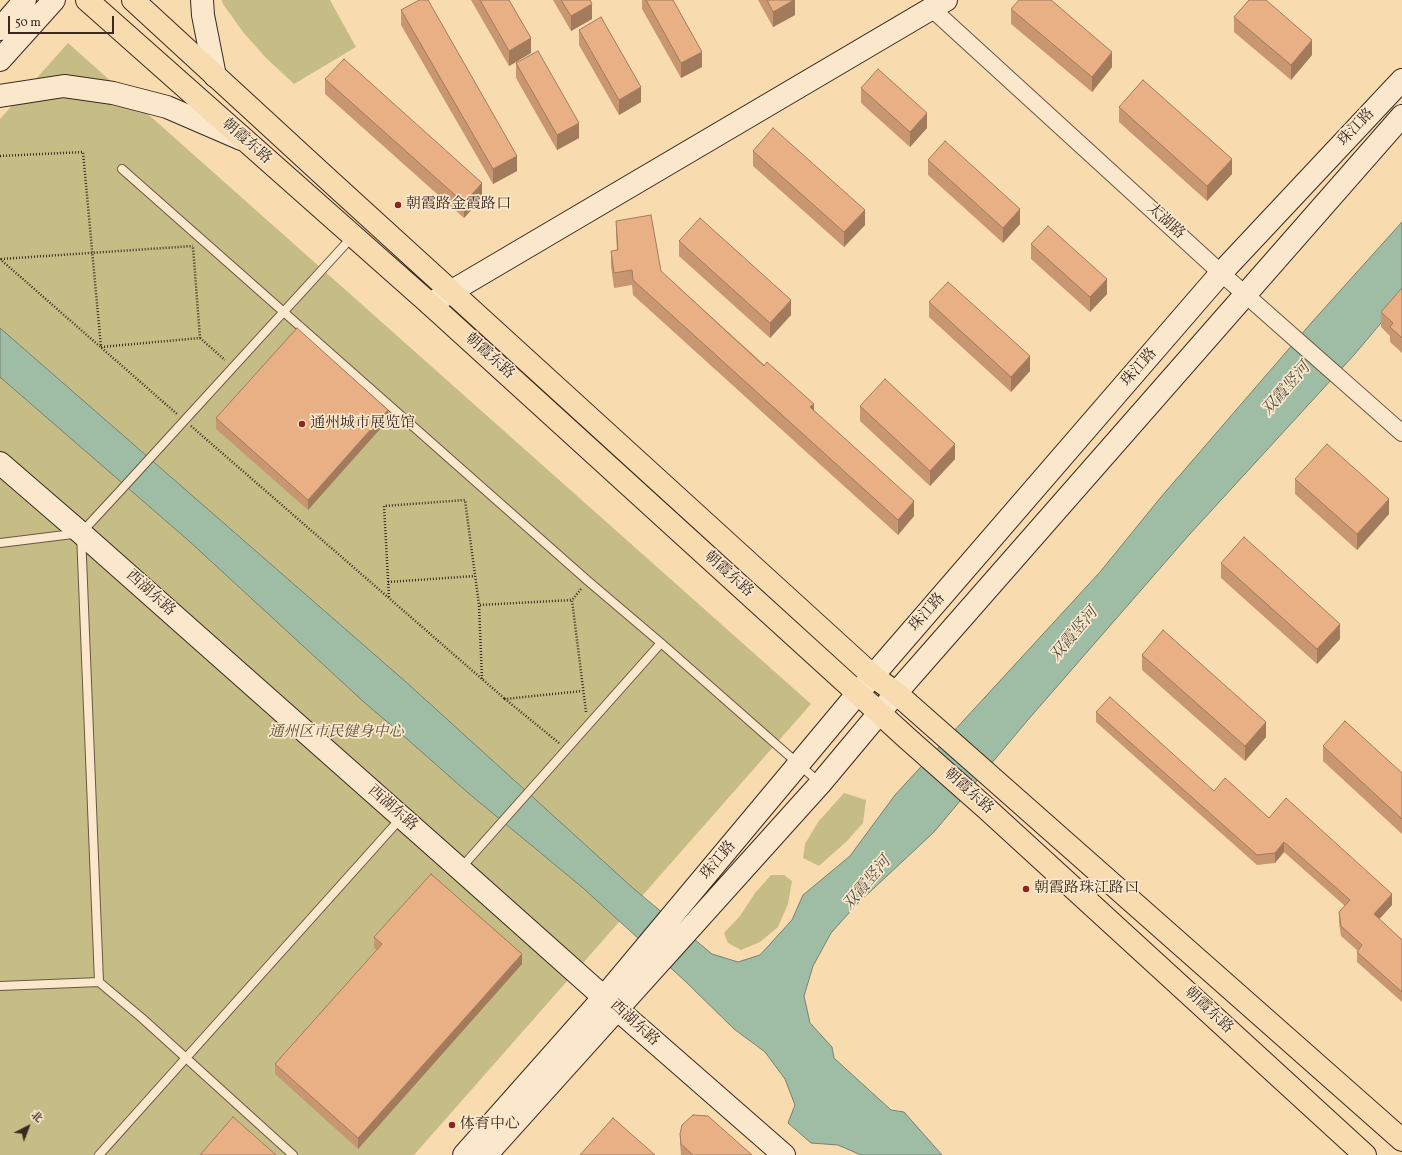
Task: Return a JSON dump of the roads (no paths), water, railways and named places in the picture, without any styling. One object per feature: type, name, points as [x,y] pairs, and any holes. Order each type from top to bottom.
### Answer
[{"type":"main road","name":"朝霞东路","points":[[87,0],[430,304],[908,739],[987,809],[1365,1155]]},
{"type":"main road","name":"朝霞东路","points":[[133,0],[873,676],[896,694],[1402,1140]]},
{"type":"street","points":[[0,29],[25,0]]},
{"type":"street","points":[[0,60],[54,0]]},
{"type":"street","points":[[202,0],[203,15],[215,76]]},
{"type":"street","points":[[430,304],[939,4]]},
{"type":"street","name":"太湖路","points":[[939,4],[1222,273],[1402,433]]},
{"type":"street","name":"珠江路","points":[[486,1155],[611,1003],[685,918],[858,693],[1222,273],[1402,80]]},
{"type":"street","points":[[0,96],[64,86],[113,93],[167,107],[246,142]]},
{"type":"street","name":"珠江路","points":[[685,918],[820,784],[896,694],[1402,116]]},
{"type":"street","name":"西湖东路","points":[[0,462],[784,1155]]},
{"type":"street","name":"珠江路","points":[[464,1155],[611,1003]]},
{"type":"lane","points":[[122,169],[588,582],[661,643],[820,784]]},
{"type":"lane","points":[[0,543],[81,532],[353,236]]},
{"type":"lane","points":[[81,532],[99,982]]},
{"type":"lane","points":[[460,868],[596,718],[661,643]]},
{"type":"lane","points":[[99,1155],[402,818]]},
{"type":"lane","points":[[0,986],[99,982],[187,1058],[293,1155]]},
{"type":"water","name":"双霞竖河","points":[[1402,222],[1402,298],[1354,355],[1189,535],[1027,721],[934,832],[858,903],[831,933],[813,966],[804,996],[810,1023],[832,1047],[834,1058],[891,1110],[904,1112],[942,1155],[861,1155],[838,1145],[811,1143],[788,1123],[795,1105],[785,1079],[765,1052],[734,1029],[685,981],[583,888],[467,792],[365,703],[189,541],[0,377],[0,328],[406,682],[634,889],[712,954],[738,962],[760,955],[792,920],[803,895],[850,856],[895,795],[1100,572],[1161,497],[1312,322]]},
{"type":"place","name":"朝霞路金霞路口","points":[[398,205]]},
{"type":"place","name":"通州城市展览馆","points":[[302,424]]},
{"type":"place","name":"朝霞路珠江路口","points":[[1026,889]]},
{"type":"place","name":"体育中心","points":[[452,1125]]},
{"type":"park label","name":"通州区市民健身中心","points":[[336,733]]}]
